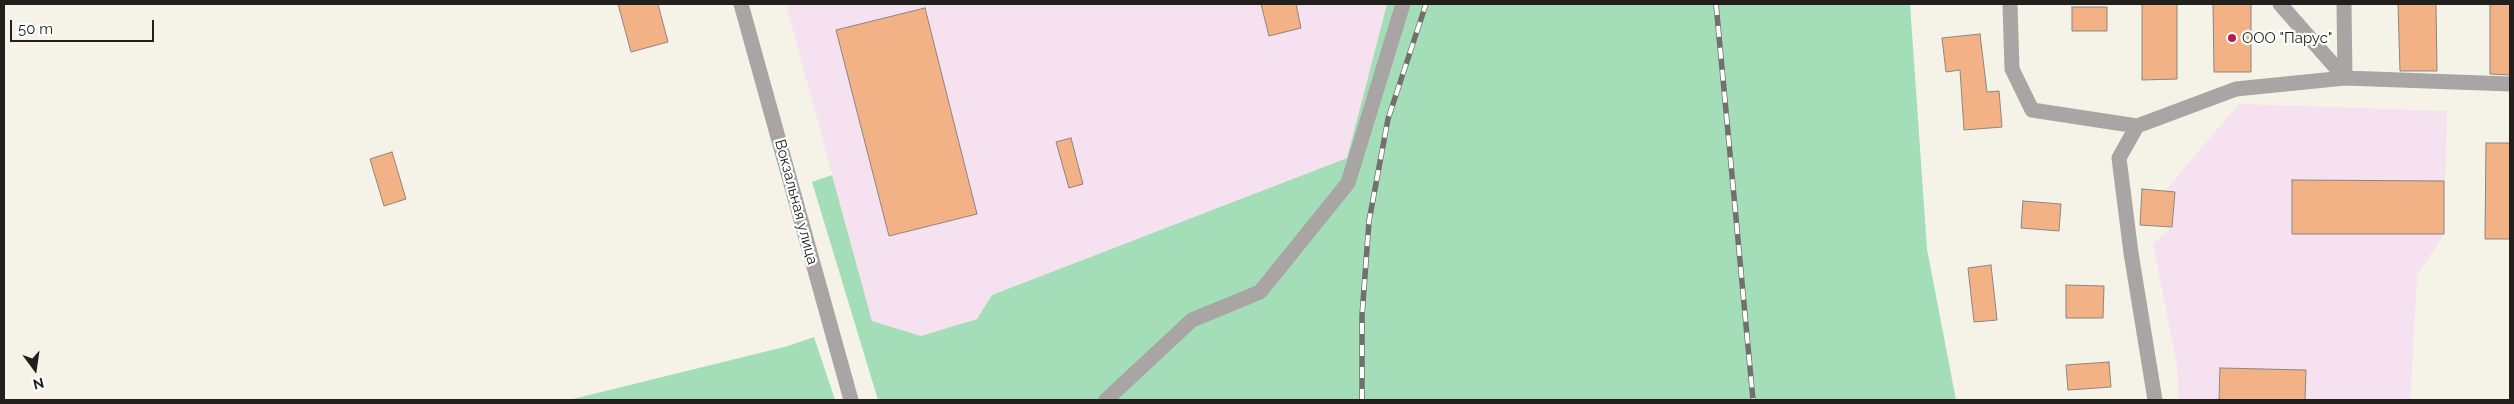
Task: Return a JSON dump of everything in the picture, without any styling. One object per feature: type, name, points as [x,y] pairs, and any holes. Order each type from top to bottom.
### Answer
[{"type":"street","name":"Вокзальная улица","points":[[741,4],[851,400]]},
{"type":"street","points":[[1106,400],[1192,320],[1260,292],[1348,183],[1403,4]]},
{"type":"street","points":[[2010,4],[2012,69],[2032,110],[2136,126],[2236,89],[2345,78],[2510,84]]},
{"type":"street","points":[[2280,4],[2345,78]]},
{"type":"street","points":[[2344,4],[2345,78]]},
{"type":"street","points":[[2136,126],[2119,158],[2131,253],[2155,400]]},
{"type":"shaded area","points":[[786,4],[1387,4],[1347,158],[992,295],[977,319],[921,336],[872,321]]},
{"type":"shaded area","points":[[2239,104],[2447,111],[2444,234],[2417,275],[2410,400],[2179,400],[2177,365],[2153,244],[2172,227],[2175,192],[2165,191]]},
{"type":"green space","points":[[1387,4],[1910,4],[1927,249],[1956,400],[878,400],[812,182],[832,175],[872,321],[921,336],[977,319],[992,295],[1347,158]]},
{"type":"green space","points":[[814,337],[835,400],[569,400],[788,346]]},
{"type":"building","points":[[618,4],[658,4],[668,42],[631,52]]},
{"type":"building","points":[[1261,4],[1296,4],[1301,28],[1269,36]]},
{"type":"building","points":[[2142,4],[2177,4],[2177,79],[2142,80]]},
{"type":"building","name":"ООО \"Парус\"","points":[[2213,4],[2251,4],[2251,72],[2214,72]]},
{"type":"building","points":[[2398,4],[2436,4],[2437,71],[2400,71]]},
{"type":"building","points":[[2490,4],[2510,4],[2510,75],[2490,74]]},
{"type":"building","points":[[2072,7],[2107,7],[2107,31],[2072,31]]},
{"type":"building","points":[[925,8],[977,214],[889,236],[836,30]]},
{"type":"building","points":[[1980,34],[1987,92],[1999,91],[2002,127],[1964,130],[1960,70],[1946,72],[1942,38]]},
{"type":"building","points":[[1071,138],[1083,184],[1069,188],[1056,142]]},
{"type":"building","points":[[2486,143],[2510,143],[2510,239],[2485,239]]},
{"type":"building","points":[[392,152],[406,199],[384,206],[370,159]]},
{"type":"building","points":[[2292,180],[2444,181],[2444,234],[2292,234]]},
{"type":"building","points":[[2142,189],[2175,192],[2172,227],[2140,225]]},
{"type":"building","points":[[2023,201],[2061,204],[2059,231],[2021,228]]},
{"type":"building","points":[[1991,265],[1997,320],[1974,322],[1968,268]]},
{"type":"building","points":[[2066,285],[2104,286],[2103,318],[2066,318]]},
{"type":"building","points":[[2109,362],[2111,387],[2068,390],[2066,365]]},
{"type":"building","points":[[2220,368],[2306,370],[2305,400],[2219,400]]},
{"type":"railway","points":[[1362,400],[1362,316],[1369,221],[1388,119],[1426,4]]},
{"type":"railway","points":[[1716,4],[1753,400]]},
{"type":"place","name":"ООО \"Парус\"","points":[[2232,38]]}]
